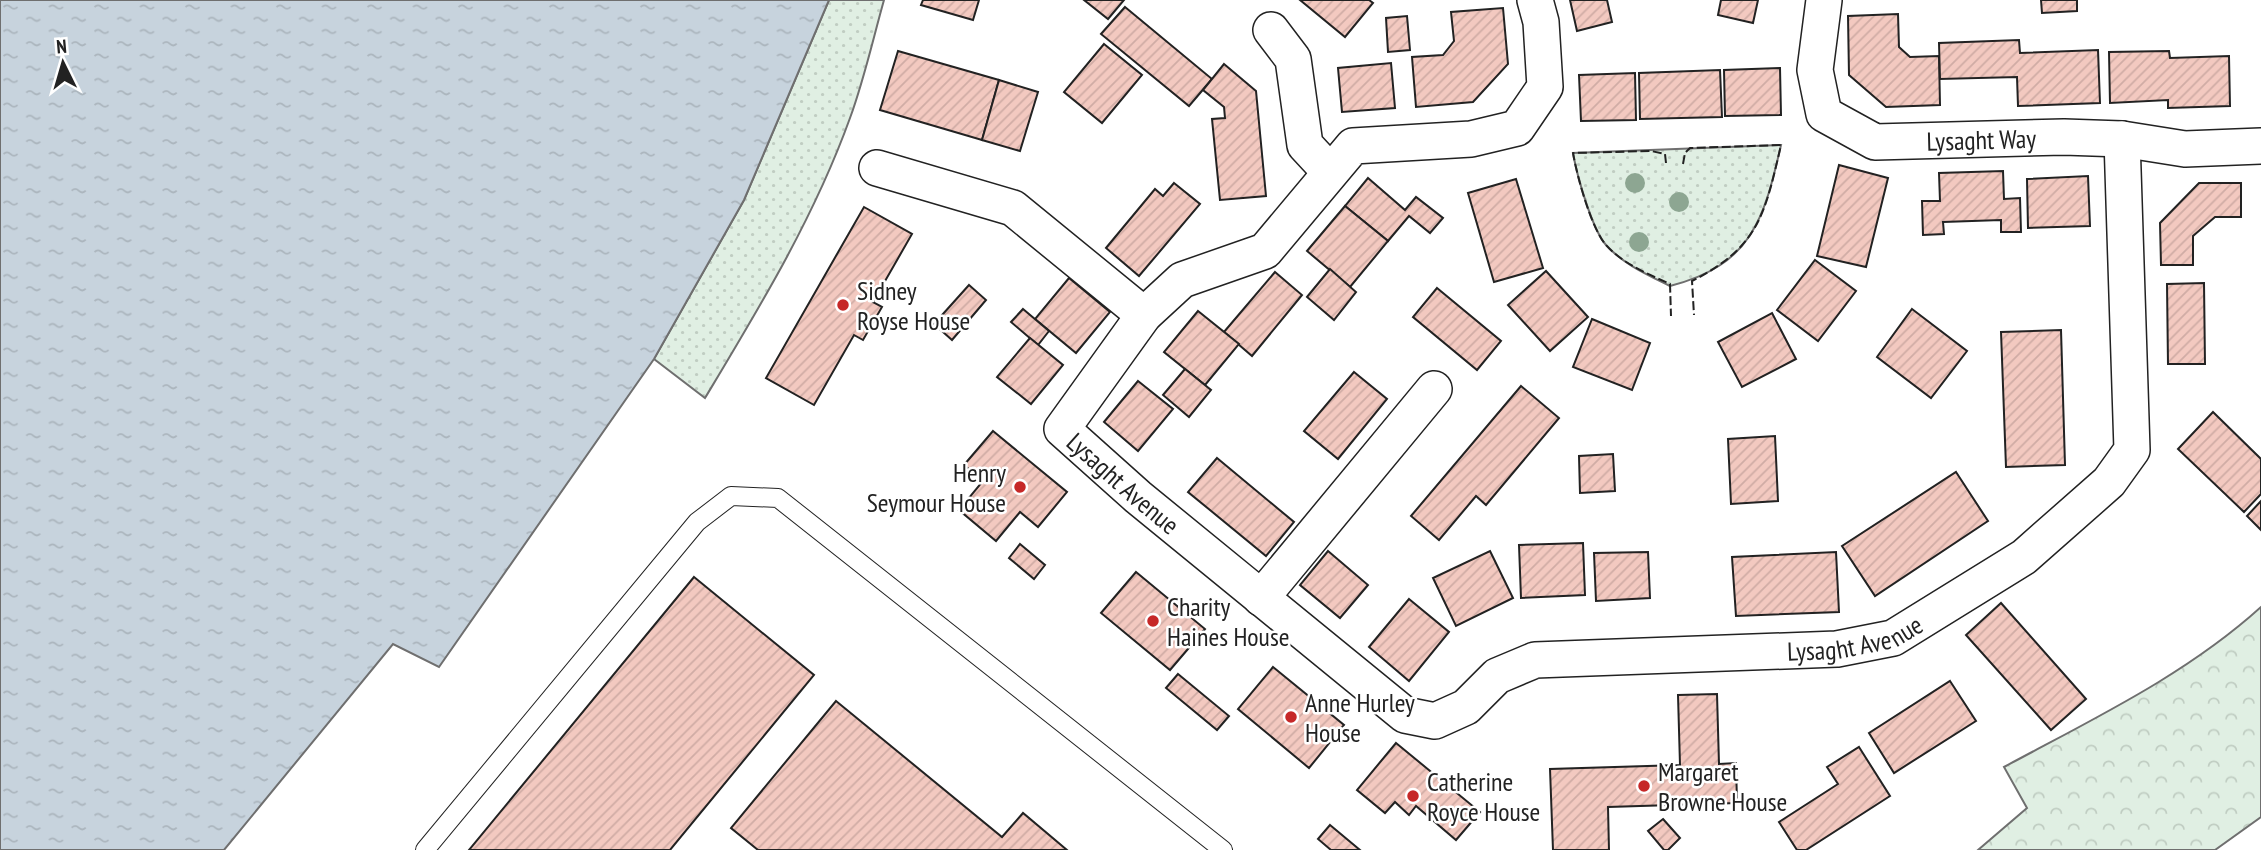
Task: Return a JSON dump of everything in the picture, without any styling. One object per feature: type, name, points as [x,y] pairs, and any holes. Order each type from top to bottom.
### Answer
[{"type":"street","name":"Lysaght Avenue","points":[[1535,0],[1541,22],[1545,87],[1517,128],[1471,139],[1353,146],[1265,251],[1182,280],[1144,315],[1062,429],[1138,497],[1405,715],[1435,722],[1466,707],[1497,676],[1535,660],[1837,649],[1894,639],[2024,557],[2109,482],[2133,450],[2122,139]]},
{"type":"street","name":"Lysaght Way","points":[[1824,0],[1815,70],[1824,114],[1875,142],[2064,137],[2122,139],[2185,149],[2261,146]]},
{"type":"street","points":[[1271,30],[1293,59],[1304,145],[1330,172]]},
{"type":"street","points":[[877,168],[1013,208],[1144,315]]},
{"type":"street","points":[[1261,598],[1433,389]]},
{"type":"lane","points":[[425,850],[697,523],[731,496],[778,498],[1223,850]]},
{"type":"green space","points":[[829,0],[884,0],[860,89],[836,155],[803,227],[705,398],[654,359],[744,200]]},
{"type":"green space","points":[[1781,145],[1760,217],[1737,252],[1720,266],[1670,286],[1628,263],[1606,245],[1590,215],[1573,153]]},
{"type":"green space","points":[[2261,607],[2261,817],[2215,850],[1978,850],[2027,808],[2004,767],[2170,675],[2202,654]]},
{"type":"water","points":[[0,0],[829,0],[744,200],[654,359],[439,667],[393,644],[224,850],[0,850]]},
{"type":"building","points":[[923,0],[979,0],[973,20],[921,5]]},
{"type":"building","points":[[1084,0],[1124,0],[1108,19]]},
{"type":"building","points":[[1300,0],[1369,0],[1373,3],[1345,37]]},
{"type":"building","points":[[1570,0],[1607,0],[1612,22],[1577,31]]},
{"type":"building","points":[[1721,0],[1758,0],[1753,23],[1718,15]]},
{"type":"building","points":[[2041,0],[2077,0],[2077,11],[2042,13]]},
{"type":"building","points":[[1125,7],[1212,79],[1189,106],[1101,34]]},
{"type":"building","points":[[1503,8],[1508,64],[1473,102],[1416,107],[1412,57],[1443,55],[1454,41],[1451,12]]},
{"type":"building","points":[[1898,14],[1899,47],[1910,57],[1939,56],[1940,105],[1886,107],[1849,75],[1848,16]]},
{"type":"building","points":[[1407,16],[1410,50],[1388,52],[1386,18]]},
{"type":"building","points":[[2019,40],[2020,53],[2098,50],[2100,103],[2018,106],[2017,77],[1940,79],[1939,43]]},
{"type":"building","points":[[1104,44],[1142,75],[1102,123],[1064,92]]},
{"type":"building","points":[[898,51],[999,80],[982,140],[880,110]]},
{"type":"building","points":[[2169,51],[2170,58],[2229,56],[2230,106],[2168,108],[2168,100],[2110,103],[2109,52]]},
{"type":"building","points":[[1391,63],[1395,108],[1342,112],[1338,68]]},
{"type":"building","points":[[1224,64],[1256,91],[1266,196],[1220,200],[1212,119],[1225,118],[1224,107],[1203,90]]},
{"type":"building","points":[[1780,68],[1781,115],[1725,116],[1724,70]]},
{"type":"building","points":[[1720,70],[1722,117],[1640,119],[1639,73]]},
{"type":"building","points":[[1635,73],[1636,120],[1581,121],[1579,75]]},
{"type":"building","points":[[999,80],[1038,92],[1020,151],[982,140]]},
{"type":"building","points":[[1839,165],[1888,178],[1866,267],[1817,256]]},
{"type":"building","points":[[2003,171],[2004,199],[2020,198],[2021,232],[2001,232],[2001,220],[1943,222],[1944,234],[1923,235],[1922,201],[1940,201],[1939,173]]},
{"type":"building","points":[[2088,176],[2090,226],[2028,228],[2027,179]]},
{"type":"building","points":[[1368,178],[1405,210],[1416,197],[1443,218],[1430,233],[1409,216],[1388,241],[1345,206]]},
{"type":"building","points":[[1516,179],[1543,268],[1494,282],[1468,193]]},
{"type":"building","points":[[1174,183],[1200,204],[1139,276],[1106,248],[1155,189],[1163,196]]},
{"type":"building","points":[[2199,183],[2241,183],[2241,217],[2215,217],[2193,236],[2193,265],[2161,265],[2160,223]]},
{"type":"building","points":[[1345,206],[1388,241],[1350,287],[1307,251]]},
{"type":"building","name":"Sidney Royse House","points":[[864,207],[912,234],[873,302],[882,307],[863,340],[854,335],[814,405],[766,378]]},
{"type":"building","points":[[1815,260],[1856,291],[1818,341],[1777,310]]},
{"type":"building","points":[[1330,269],[1356,292],[1334,320],[1307,297]]},
{"type":"building","points":[[1546,271],[1588,317],[1550,351],[1508,305]]},
{"type":"building","points":[[1275,272],[1302,295],[1252,356],[1224,332]]},
{"type":"building","points":[[1069,278],[1110,312],[1076,353],[1035,319]]},
{"type":"building","points":[[2204,283],[2205,364],[2168,364],[2167,284]]},
{"type":"building","points":[[969,285],[986,300],[952,340],[934,324]]},
{"type":"building","points":[[1437,288],[1501,341],[1477,370],[1413,317]]},
{"type":"building","points":[[1023,309],[1049,331],[1038,345],[1011,322]]},
{"type":"building","points":[[1912,309],[1967,351],[1931,398],[1877,357]]},
{"type":"building","points":[[1198,311],[1239,344],[1205,385],[1164,352]]},
{"type":"building","points":[[1772,313],[1796,359],[1742,387],[1718,342]]},
{"type":"building","points":[[1592,319],[1650,343],[1632,390],[1573,367]]},
{"type":"building","points":[[2061,330],[2065,465],[2006,467],[2001,332]]},
{"type":"building","points":[[1030,338],[1063,365],[1031,404],[997,377]]},
{"type":"building","points":[[1185,369],[1211,390],[1189,417],[1163,395]]},
{"type":"building","points":[[1354,372],[1387,399],[1338,459],[1304,431]]},
{"type":"building","points":[[1138,381],[1173,409],[1138,451],[1104,422]]},
{"type":"building","points":[[1521,386],[1559,418],[1486,505],[1476,496],[1439,540],[1411,516]]},
{"type":"building","points":[[2213,412],[2261,459],[2261,494],[2244,512],[2178,449]]},
{"type":"building","name":"Henry Seymour House","points":[[993,431],[1067,492],[1038,527],[1020,512],[996,541],[959,510],[983,481],[964,465]]},
{"type":"building","points":[[1775,436],[1778,501],[1731,504],[1728,439]]},
{"type":"building","points":[[1613,454],[1615,491],[1580,493],[1579,456]]},
{"type":"building","points":[[1217,458],[1294,522],[1266,556],[1188,492]]},
{"type":"building","points":[[1956,472],[1988,521],[1875,596],[1842,546]]},
{"type":"building","points":[[2261,501],[2261,530],[2247,516]]},
{"type":"building","points":[[1583,543],[1585,595],[1521,598],[1519,545]]},
{"type":"building","points":[[1020,544],[1045,565],[1034,579],[1009,558]]},
{"type":"building","points":[[1328,551],[1368,585],[1340,618],[1300,585]]},
{"type":"building","points":[[1490,551],[1513,598],[1456,626],[1433,578]]},
{"type":"building","points":[[1648,552],[1650,598],[1596,601],[1594,553]]},
{"type":"building","points":[[1836,552],[1839,612],[1736,616],[1732,557]]},
{"type":"building","name":"Charity Haines House","points":[[1136,572],[1205,629],[1170,670],[1101,613]]},
{"type":"building","points":[[694,577],[814,675],[670,850],[469,850]]},
{"type":"building","points":[[1409,599],[1449,632],[1409,681],[1369,647]]},
{"type":"building","points":[[2001,603],[2086,699],[2051,730],[1966,635]]},
{"type":"building","name":"Anne Hurley House","points":[[1273,667],[1344,725],[1309,768],[1238,709]]},
{"type":"building","points":[[1178,674],[1229,716],[1217,730],[1166,688]]},
{"type":"building","points":[[1950,681],[1976,721],[1894,773],[1869,733]]},
{"type":"building","name":"Margaret Browne House","points":[[1717,694],[1719,764],[1736,763],[1737,803],[1608,807],[1609,850],[1553,850],[1550,769],[1680,765],[1678,695]]},
{"type":"building","points":[[836,701],[1002,837],[1023,813],[1067,850],[758,850],[731,828]]},
{"type":"building","name":"Catherine Royce House","points":[[1396,743],[1480,812],[1456,840],[1416,806],[1409,815],[1395,802],[1385,813],[1357,790]]},
{"type":"building","points":[[1859,747],[1890,796],[1806,850],[1797,850],[1779,822],[1838,784],[1827,767]]},
{"type":"building","points":[[1663,819],[1680,838],[1668,850],[1664,850],[1648,831]]},
{"type":"building","points":[[1330,825],[1360,850],[1331,850],[1318,839]]},
{"type":"fence","points":[[1683,164],[1685,153],[1690,148],[1781,145],[1770,191],[1756,226],[1732,255],[1692,281],[1694,315]]},
{"type":"fence","points":[[1666,163],[1665,154],[1651,151],[1573,153],[1585,201],[1600,237],[1613,252],[1628,263],[1670,284],[1671,316]]},
{"type":"place","name":"Sidney Royse House","points":[[843,305]]},
{"type":"place","name":"Henry Seymour House","points":[[1020,487]]},
{"type":"place","name":"Charity Haines House","points":[[1153,621]]},
{"type":"place","name":"Anne Hurley House","points":[[1291,717]]},
{"type":"place","name":"Margaret Browne House","points":[[1644,786]]},
{"type":"place","name":"Catherine Royce House","points":[[1413,796]]}]
